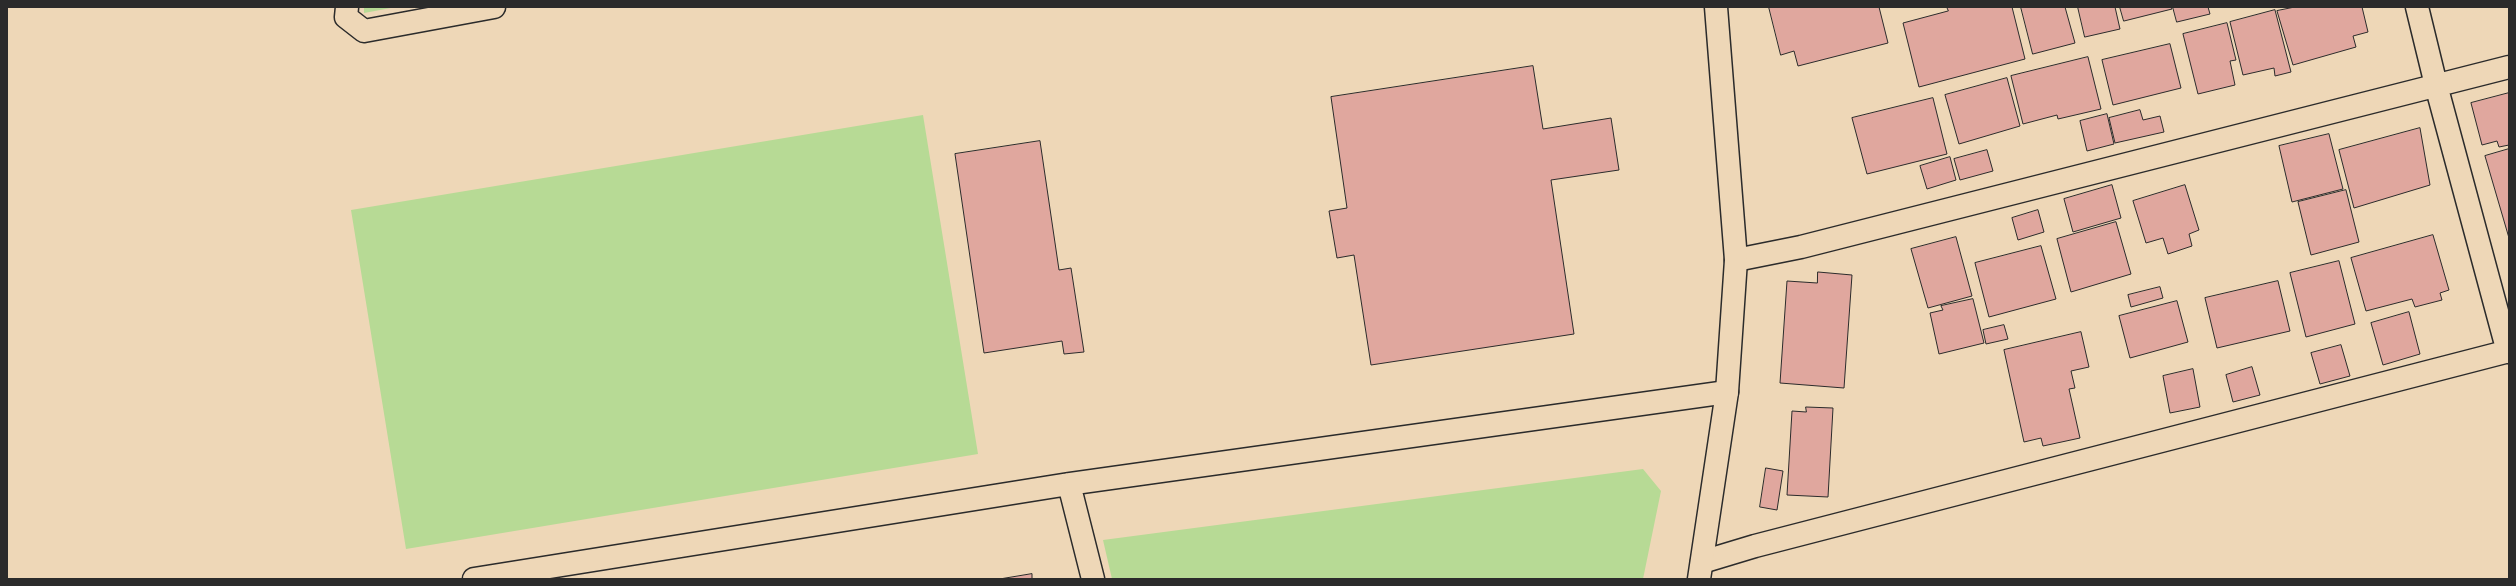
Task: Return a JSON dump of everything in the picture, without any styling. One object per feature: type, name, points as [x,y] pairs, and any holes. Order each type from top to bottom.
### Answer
[{"type":"street","points":[[347,7],[346,16],[364,30],[494,7]]},
{"type":"street","points":[[1700,571],[1727,392],[1736,260],[1716,7]]},
{"type":"street","points":[[1700,571],[1755,546],[2509,352],[2436,85],[2417,7]]},
{"type":"street","points":[[1736,260],[1801,248],[2509,67]]},
{"type":"street","points":[[474,579],[1069,484],[1727,392]]},
{"type":"street","points":[[1069,484],[1092,579]]},
{"type":"green space","points":[[364,7],[396,7],[364,13]]},
{"type":"green space","points":[[923,115],[978,454],[406,549],[351,210]]},
{"type":"green space","points":[[1643,469],[1661,491],[1643,579],[1112,579],[1103,540]]},
{"type":"building","points":[[1769,7],[1879,7],[1888,43],[1798,66],[1794,51],[1781,55]]},
{"type":"building","points":[[1947,7],[2012,7],[2025,59],[1919,87],[1903,23],[1948,11]]},
{"type":"building","points":[[2021,7],[2065,7],[2075,43],[2033,54]]},
{"type":"building","points":[[2078,7],[2115,7],[2120,29],[2085,37]]},
{"type":"building","points":[[2120,7],[2171,7],[2172,9],[2124,21]]},
{"type":"building","points":[[2173,7],[2208,7],[2210,14],[2177,22]]},
{"type":"building","points":[[2295,7],[2362,7],[2368,32],[2353,36],[2356,47],[2293,65],[2277,11]]},
{"type":"building","points":[[2275,10],[2291,72],[2275,76],[2274,68],[2243,75],[2230,22]]},
{"type":"building","points":[[2227,23],[2236,60],[2230,61],[2235,85],[2198,94],[2183,34]]},
{"type":"building","points":[[2170,44],[2181,88],[2113,105],[2102,60]]},
{"type":"building","points":[[2088,57],[2101,109],[2058,119],[2057,115],[2023,124],[2011,76]]},
{"type":"building","points":[[1533,66],[1543,129],[1611,118],[1619,170],[1551,180],[1574,334],[1371,365],[1354,255],[1337,258],[1329,211],[1347,208],[1331,97]]},
{"type":"building","points":[[2007,78],[2020,126],[1959,144],[1945,95]]},
{"type":"building","points":[[2509,93],[2509,145],[2499,147],[2497,141],[2482,145],[2471,103]]},
{"type":"building","points":[[1933,98],[1947,154],[1867,174],[1852,118]]},
{"type":"building","points":[[2140,110],[2143,120],[2160,116],[2164,132],[2115,143],[2109,118]]},
{"type":"building","points":[[2107,114],[2114,144],[2087,151],[2080,121]]},
{"type":"building","points":[[2420,128],[2430,185],[2354,208],[2339,150]]},
{"type":"building","points":[[2329,134],[2343,189],[2292,202],[2279,146]]},
{"type":"building","points":[[1040,141],[1059,270],[1071,268],[1084,352],[1064,354],[1062,341],[984,353],[955,154]]},
{"type":"building","points":[[2509,149],[2509,238],[2485,156]]},
{"type":"building","points":[[1987,150],[1993,171],[1960,180],[1954,159]]},
{"type":"building","points":[[1950,157],[1956,180],[1927,189],[1920,166]]},
{"type":"building","points":[[2112,185],[2121,218],[2073,232],[2064,199]]},
{"type":"building","points":[[2185,185],[2199,230],[2189,234],[2192,246],[2168,254],[2163,238],[2146,243],[2133,201]]},
{"type":"building","points":[[2346,190],[2359,242],[2311,255],[2298,202]]},
{"type":"building","points":[[2038,210],[2044,232],[2018,240],[2012,218]]},
{"type":"building","points":[[2116,222],[2131,274],[2071,292],[2057,239]]},
{"type":"building","points":[[2433,235],[2449,290],[2440,293],[2442,300],[2415,307],[2412,299],[2366,311],[2351,258]]},
{"type":"building","points":[[1956,237],[1972,296],[1928,308],[1911,249]]},
{"type":"building","points":[[2041,246],[2056,299],[1989,317],[1975,263]]},
{"type":"building","points":[[2339,261],[2355,324],[2306,337],[2290,273]]},
{"type":"building","points":[[1818,272],[1852,275],[1844,388],[1780,383],[1787,281],[1817,283]]},
{"type":"building","points":[[2278,281],[2290,331],[2217,348],[2205,298]]},
{"type":"building","points":[[2160,287],[2163,298],[2131,307],[2128,295]]},
{"type":"building","points":[[1973,299],[1984,343],[1939,354],[1930,313],[1943,310],[1941,306]]},
{"type":"building","points":[[2177,301],[2188,342],[2130,358],[2119,316]]},
{"type":"building","points":[[2409,312],[2420,354],[2383,365],[2371,323]]},
{"type":"building","points":[[2004,325],[2008,339],[1986,344],[1983,330]]},
{"type":"building","points":[[2081,332],[2089,367],[2071,371],[2075,388],[2069,389],[2080,438],[2043,446],[2041,438],[2024,442],[2004,350]]},
{"type":"building","points":[[2341,345],[2350,376],[2320,384],[2311,353]]},
{"type":"building","points":[[2252,367],[2260,395],[2233,402],[2226,375]]},
{"type":"building","points":[[2193,369],[2200,407],[2170,413],[2163,376]]},
{"type":"building","points":[[1806,407],[1833,408],[1828,497],[1787,495],[1792,411],[1806,412]]},
{"type":"building","points":[[1766,468],[1783,471],[1777,510],[1760,507]]},
{"type":"building","points":[[1032,574],[1032,579],[1000,579]]}]
